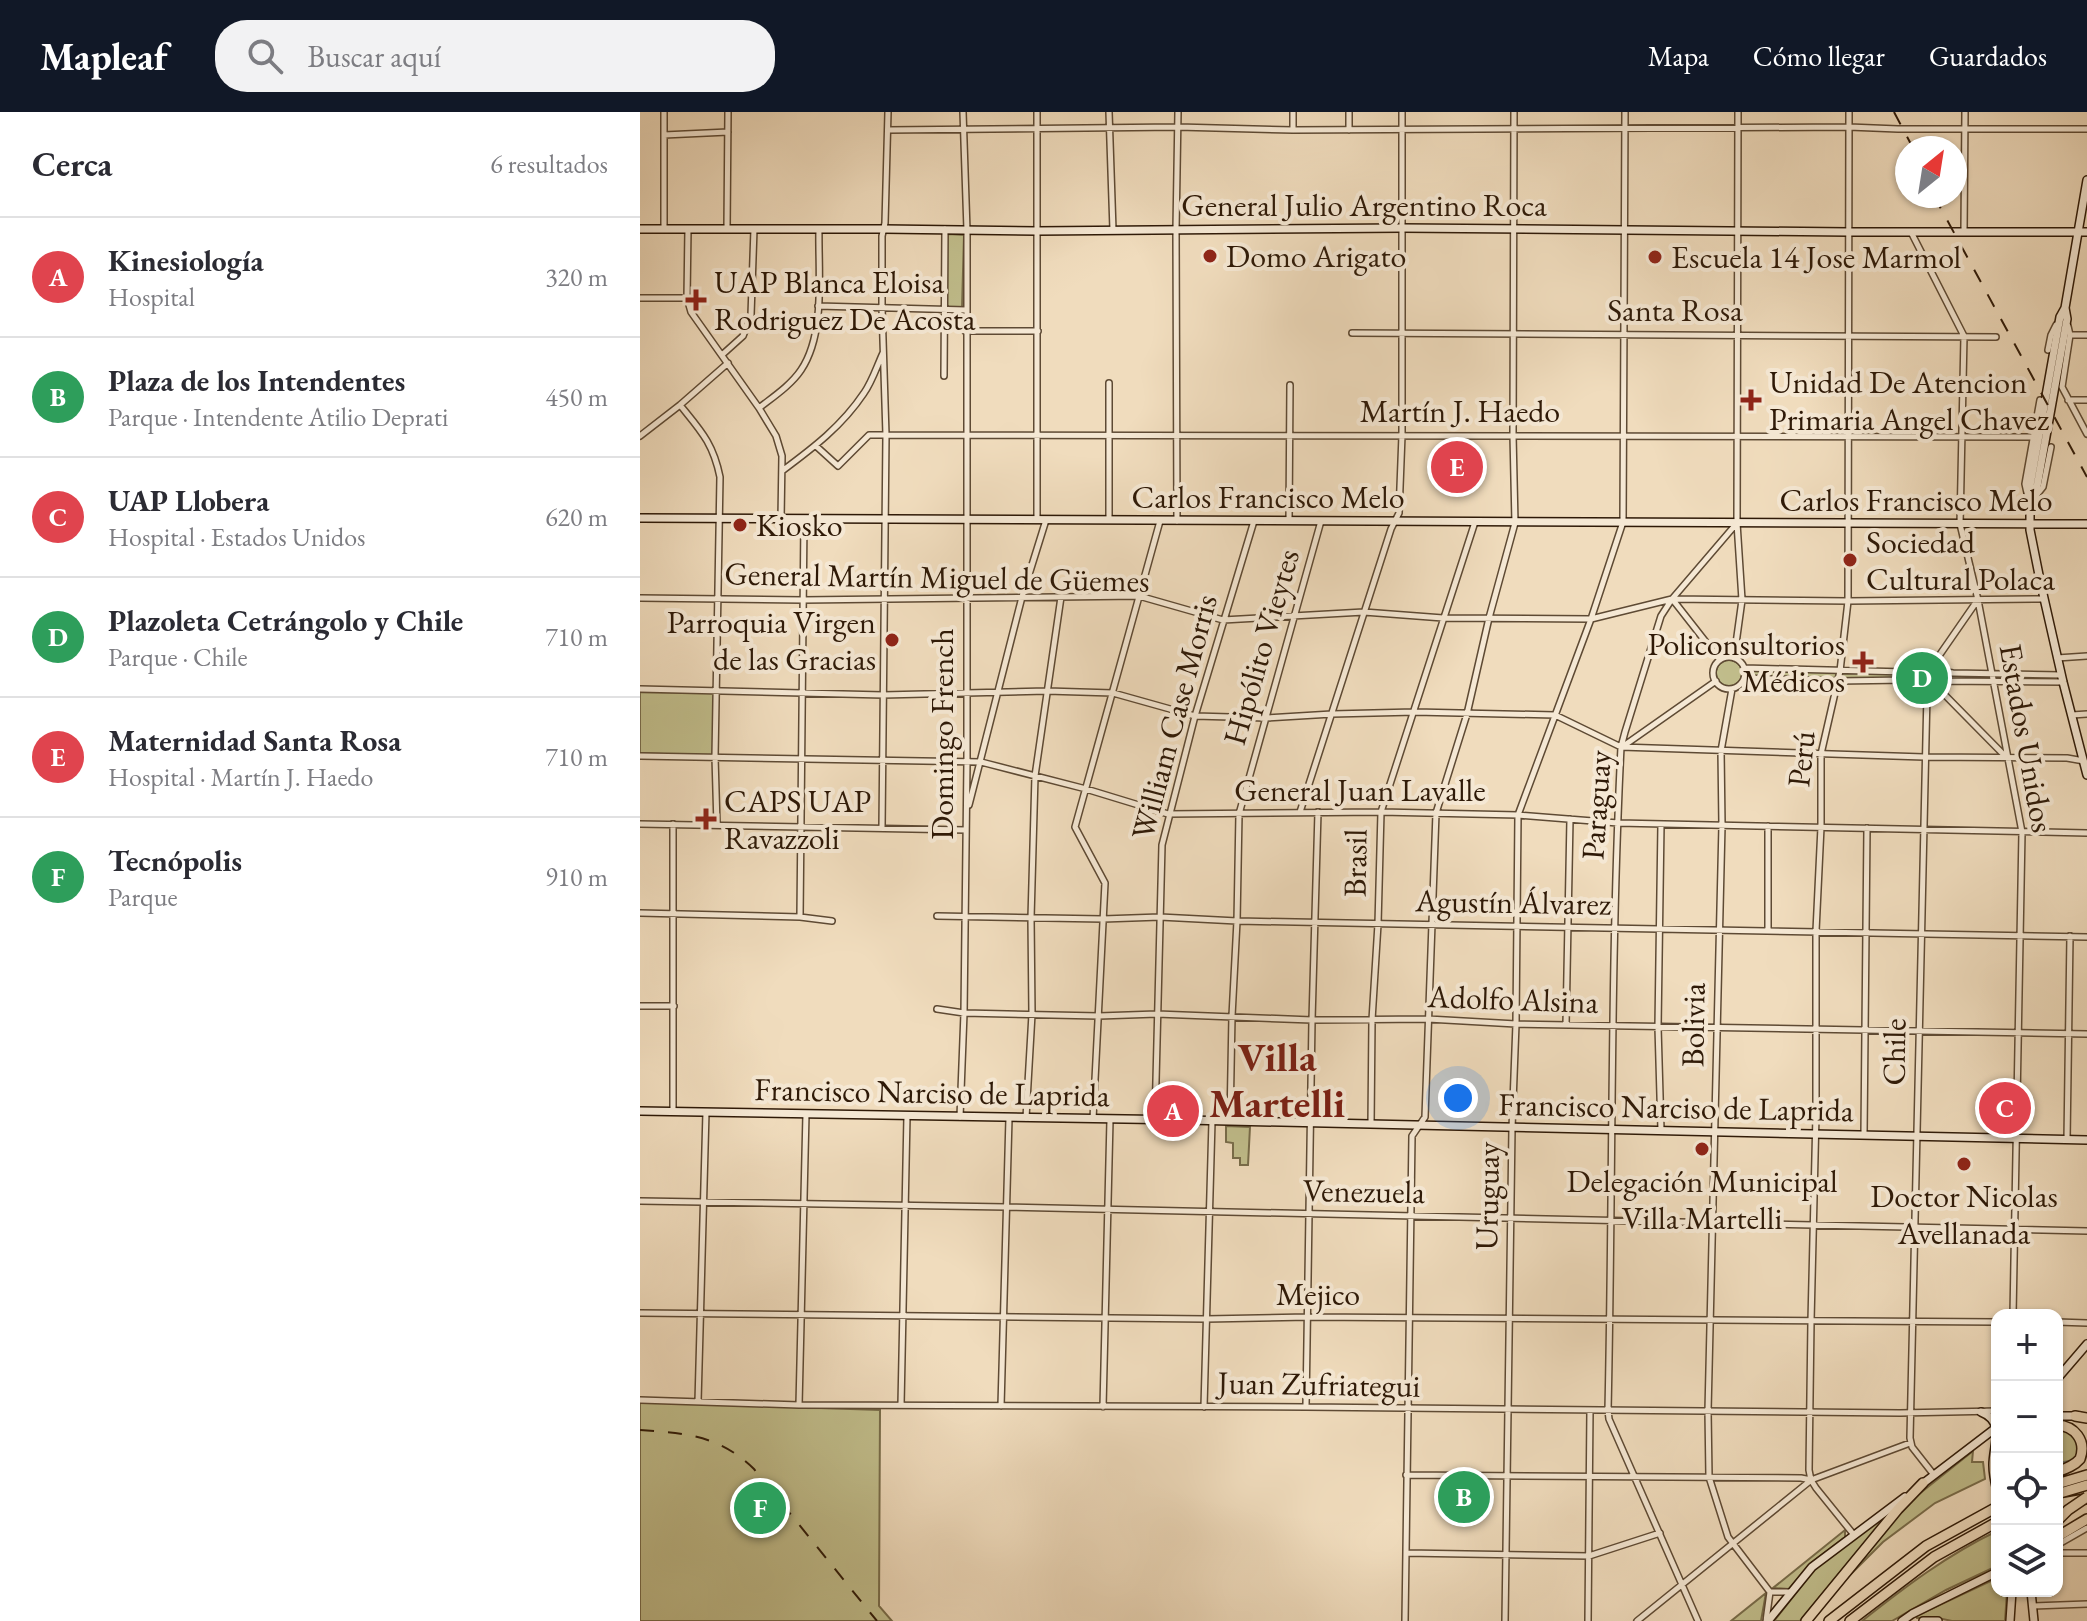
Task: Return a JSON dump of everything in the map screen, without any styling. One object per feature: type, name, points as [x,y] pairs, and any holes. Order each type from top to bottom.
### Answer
[{"type":"highway","points":[[2075,1416],[2087,1417]]},
{"type":"highway","points":[[2063,1425],[2076,1430],[2085,1441],[2082,1456],[2068,1468]]},
{"type":"highway","points":[[2063,1470],[2087,1464]]},
{"type":"highway","points":[[2063,1482],[2087,1475]]},
{"type":"highway","points":[[1806,1621],[1923,1483]]},
{"type":"highway","points":[[2063,1492],[2087,1485]]},
{"type":"highway","points":[[2063,1503],[2087,1498]]},
{"type":"highway","points":[[2063,1515],[2087,1498]]},
{"type":"highway","points":[[1829,1621],[1906,1560],[1991,1508]]},
{"type":"highway","points":[[2063,1533],[2087,1519]]},
{"type":"highway","points":[[1850,1621],[1934,1557],[1992,1525]]},
{"type":"street","points":[[664,112],[664,229]]},
{"type":"street","points":[[727,228],[728,112]]},
{"type":"street","points":[[882,828],[886,435],[882,308],[888,112]]},
{"type":"street","name":"Domingo French","points":[[960,1117],[968,693],[967,230],[963,112]]},
{"type":"street","points":[[967,812],[1041,520],[1037,112]]},
{"type":"street","points":[[1109,112],[1113,230]]},
{"type":"street","points":[[1177,521],[1178,112]]},
{"type":"street","points":[[1293,112],[1293,130]]},
{"type":"street","points":[[1349,112],[1349,130]]},
{"type":"street","points":[[1300,812],[1399,513],[1402,435],[1402,112]]},
{"type":"street","points":[[1405,1621],[1412,1136],[1425,1117],[1436,813],[1467,714],[1515,523],[1514,112]]},
{"type":"street","name":"Uruguay","points":[[1505,1621],[1518,815],[1591,619],[1623,522],[1625,112]]},
{"type":"street","points":[[1734,658],[1742,600],[1737,523],[1738,112]]},
{"type":"street","name":"Perú","points":[[1811,1480],[1809,1411],[1821,754],[1840,671],[1848,601],[1849,112]]},
{"type":"street","points":[[1964,231],[1965,112]]},
{"type":"street","points":[[888,130],[1178,127],[1293,130],[2087,129]]},
{"type":"street","points":[[664,135],[728,132]]},
{"type":"street","points":[[2087,180],[2083,232],[2065,308],[2029,524],[2057,658],[2087,775]]},
{"type":"street","name":"General Julio Argentino Roca","points":[[640,229],[1037,231],[1402,228],[2083,232]]},
{"type":"street","points":[[688,229],[687,298],[691,312],[723,354],[776,436],[782,456],[781,519]]},
{"type":"street","points":[[723,354],[743,336],[751,315],[754,229]]},
{"type":"street","points":[[759,408],[801,371],[810,351],[817,328],[819,229]]},
{"type":"street","points":[[944,376],[945,229]]},
{"type":"street","name":"Estados Unidos","points":[[1911,232],[1964,336],[1960,524],[1978,600],[2022,832],[2013,1309]]},
{"type":"street","points":[[640,298],[687,298]]},
{"type":"street","points":[[818,306],[966,310]]},
{"type":"street","points":[[2064,318],[2070,335],[2062,387],[2087,434]]},
{"type":"street","points":[[2048,350],[2051,335],[2064,318]]},
{"type":"street","points":[[965,331],[1038,331]]},
{"type":"street","name":"Santa Rosa","points":[[1352,333],[1996,337]]},
{"type":"street","points":[[2070,335],[2087,335]]},
{"type":"street","points":[[782,471],[840,424],[866,392],[884,353]]},
{"type":"street","points":[[640,436],[728,363]]},
{"type":"street","points":[[1109,383],[1109,520]]},
{"type":"street","name":"Hipólito Vieytes","points":[[1289,521],[1290,385]]},
{"type":"street","points":[[2031,500],[2025,484],[2040,400]]},
{"type":"street","points":[[2067,400],[2087,400]]},
{"type":"street","points":[[680,405],[706,436],[716,455],[720,477],[715,757],[717,825]]},
{"type":"street","points":[[816,446],[838,466],[869,435],[886,435]]},
{"type":"street","name":"Martín J. Haedo","points":[[886,435],[2034,437]]},
{"type":"street","points":[[2031,500],[2043,487],[2051,447]]},
{"type":"street","name":"Carlos Francisco Melo","points":[[640,518],[2087,524]]},
{"type":"street","points":[[800,917],[804,519]]},
{"type":"street","points":[[1093,1119],[1105,883],[1075,827],[1160,521]]},
{"type":"street","name":"William Case Morris","points":[[1155,1120],[1162,845],[1195,716],[1254,521]]},
{"type":"street","name":"Hipólito Vieytes","points":[[1230,1121],[1239,814],[1321,521]]},
{"type":"street","name":"Brasil","points":[[1371,1124],[1381,812],[1475,522]]},
{"type":"street","name":"Paraguay","points":[[1608,1410],[1614,928],[1621,747],[1661,616],[1737,523]]},
{"type":"street","name":"General Martín Miguel de Güemes","points":[[640,598],[803,600],[1139,596],[1223,620],[1364,612],[1443,618],[1591,619],[1672,599],[2044,599]]},
{"type":"street","points":[[1026,1118],[1032,1014],[1035,776],[1061,597]]},
{"type":"street","points":[[1672,599],[1720,660]]},
{"type":"street","points":[[1934,663],[1978,600]]},
{"type":"street","points":[[2057,658],[2087,656]]},
{"type":"street","points":[[1734,658],[1744,668],[1744,678],[1740,685],[1732,689],[1722,687],[1716,681],[1714,667],[1720,660],[1734,658]]},
{"type":"street","points":[[1992,677],[1938,684],[1927,694],[1916,692],[1908,685],[1906,672],[1917,660],[1928,659],[1940,671],[1953,673],[2062,678]]},
{"type":"street","points":[[1744,668],[1906,672]]},
{"type":"street","points":[[1938,684],[1940,671]]},
{"type":"street","points":[[1744,678],[1906,680]]},
{"type":"street","points":[[1621,747],[1716,681]]},
{"type":"street","points":[[1938,684],[2007,758]]},
{"type":"street","points":[[640,689],[883,695],[1047,691],[1113,693],[1195,716],[1266,718],[1415,712],[1555,715],[1621,747],[1924,757],[2067,758],[2085,761]]},
{"type":"street","name":"Bolivia","points":[[1732,689],[1721,751],[1722,825],[1708,1411],[1709,1477],[1732,1545]]},
{"type":"street","name":"Chile","points":[[1910,1443],[1927,694]]},
{"type":"street","points":[[2072,715],[2087,714]]},
{"type":"street","name":"General Juan Lavalle","points":[[640,756],[981,762],[1168,814],[1436,813],[1518,815],[1618,823],[2087,833]]},
{"type":"street","points":[[1306,1407],[1318,812]]},
{"type":"street","points":[[1566,1025],[1570,819]]},
{"type":"street","points":[[640,824],[966,830]]},
{"type":"street","points":[[673,824],[673,1111]]},
{"type":"street","points":[[1661,824],[1658,1027],[1661,1130]]},
{"type":"street","points":[[1768,826],[1768,930]]},
{"type":"street","points":[[1864,1134],[1867,828]]},
{"type":"street","points":[[640,913],[800,917],[832,921]]},
{"type":"street","name":"Agustín Álvarez","points":[[937,916],[1160,917],[1315,923],[2087,937]]},
{"type":"street","points":[[2067,1140],[2070,936]]},
{"type":"street","points":[[640,1006],[674,1006]]},
{"type":"street","name":"Adolfo Alsina","points":[[937,1009],[964,1013],[1099,1016],[1157,1014],[1312,1020],[1428,1019],[1516,1024],[2087,1034]]},
{"type":"street","name":"Francisco Narciso de Laprida","points":[[640,1111],[2087,1140]]},
{"type":"street","points":[[698,1402],[706,1112]]},
{"type":"street","points":[[799,1405],[806,1114]]},
{"type":"street","points":[[901,1405],[907,1116]]},
{"type":"street","points":[[1001,1406],[1009,1118]]},
{"type":"street","points":[[1103,1407],[1110,1120]]},
{"type":"street","points":[[1204,1407],[1212,1121]]},
{"type":"street","name":"Venezuela","points":[[640,1201],[2087,1231]]},
{"type":"street","name":"Mejico","points":[[640,1313],[1991,1322]]},
{"type":"street","points":[[2063,1322],[2087,1323]]},
{"type":"street","points":[[2063,1366],[2087,1344]]},
{"type":"street","points":[[2063,1371],[2075,1356]]},
{"type":"street","name":"Juan Zufriategui","points":[[640,1400],[799,1405],[1991,1411]]},
{"type":"street","points":[[1588,1621],[1590,1410]]},
{"type":"street","points":[[1608,1410],[1609,1419],[1698,1621]]},
{"type":"street","points":[[1981,1412],[1991,1417]]},
{"type":"street","points":[[2063,1416],[2075,1416]]},
{"type":"street","points":[[1767,1621],[1812,1567],[1991,1432]]},
{"type":"street","points":[[1637,1621],[1811,1480],[1910,1443],[1934,1475]]},
{"type":"street","points":[[1406,1475],[1801,1478],[1811,1480],[1854,1535]]},
{"type":"street","points":[[2063,1542],[2087,1528]]},
{"type":"street","points":[[1406,1553],[1589,1556],[1660,1533]]},
{"type":"street","points":[[1732,1545],[1770,1592],[1767,1621]]},
{"type":"street","points":[[2063,1553],[2087,1553]]},
{"type":"street","points":[[1902,1621],[1991,1575]]},
{"type":"street","points":[[1770,1592],[1791,1592]]},
{"type":"street","points":[[2010,1621],[2012,1597]]},
{"type":"street","points":[[2032,1597],[2034,1621]]},
{"type":"street","points":[[2033,1606],[2087,1604]]},
{"type":"street","points":[[1923,1621],[1938,1621]]},
{"type":"shaded area","points":[[949,234],[964,235],[962,308],[947,306]]},
{"type":"shaded area","points":[[1729,660],[1738,664],[1742,673],[1738,682],[1729,686],[1720,682],[1716,673],[1720,664]]},
{"type":"shaded area","points":[[1923,661],[1934,665],[1938,676],[1934,687],[1923,691],[1912,687],[1908,676],[1912,665]]},
{"type":"shaded area","points":[[1744,668],[1906,672],[1906,680],[1744,678]]},
{"type":"shaded area","points":[[640,692],[715,693],[713,756],[640,753]]},
{"type":"shaded area","points":[[1226,1126],[1250,1127],[1248,1165],[1240,1165],[1240,1158],[1233,1158],[1233,1143],[1226,1142]]},
{"type":"shaded area","points":[[640,1402],[880,1410],[879,1606],[892,1621],[640,1621]]},
{"type":"shaded area","points":[[2063,1430],[2079,1436],[2079,1458],[2063,1466]]},
{"type":"shaded area","points":[[1973,1451],[1972,1462],[1983,1462],[1985,1479],[1935,1503],[1883,1542],[1829,1596],[1904,1506]]},
{"type":"shaded area","points":[[1451,1477],[1477,1477],[1477,1517],[1451,1518]]},
{"type":"shaded area","points":[[1879,1519],[1882,1522],[1800,1621],[1774,1621],[1815,1569]]},
{"type":"shaded area","points":[[1845,1530],[1845,1537],[1811,1563],[1789,1589],[1773,1588]]},
{"type":"shaded area","points":[[1991,1534],[1991,1569],[1892,1621],[1862,1621],[1910,1584]]},
{"type":"shaded area","points":[[1991,1581],[1991,1597],[2007,1597],[2005,1621],[1952,1621],[1916,1616]]},
{"type":"shaded area","points":[[1766,1593],[1761,1621],[1731,1621]]},
{"type":"waterway","points":[[2063,1462],[2070,1461]]},
{"type":"railway","points":[[1894,112],[1907,136]]},
{"type":"railway","points":[[1941,208],[2087,477]]},
{"type":"railway","points":[[640,1430],[701,1438],[741,1458],[754,1469],[877,1621]]},
{"type":"place","name":"Domo Arigato","points":[[1210,256]]},
{"type":"place","name":"Escuela 14 Jose Marmol","points":[[1655,257]]},
{"type":"place","name":"UAP Blanca Eloisa Rodriguez De Acosta","points":[[696,300]]},
{"type":"place","name":"Unidad De Atencion Primaria Angel Chavez","points":[[1751,400]]},
{"type":"place","name":"Maternidad Santa Rosa","points":[[1457,467]]},
{"type":"place","name":"Kiosko","points":[[740,525]]},
{"type":"place","name":"Sociedad Cultural Polaca","points":[[1850,560]]},
{"type":"place","name":"Parroquia Virgen de las Gracias","points":[[892,640]]},
{"type":"place","name":"Policonsultorios Médicos","points":[[1863,662]]},
{"type":"place","name":"Plazoleta Cetrángolo y Chile","points":[[1922,678]]},
{"type":"place","name":"CAPS UAP Ravazzoli","points":[[706,819]]},
{"type":"place","name":"UAP Llobera","points":[[2005,1108]]},
{"type":"place","name":"Kinesiología","points":[[1173,1111]]},
{"type":"place","name":"Delegación Municipal Villa Martelli","points":[[1702,1149]]},
{"type":"place","name":"Doctor Nicolas Avellanada","points":[[1964,1164]]},
{"type":"place","name":"Plaza de los Intendentes","points":[[1464,1497]]},
{"type":"place","name":"Tecnópolis","points":[[760,1508]]},
{"type":"district","name":"Villa Martelli","points":[[1277,1080]]}]
